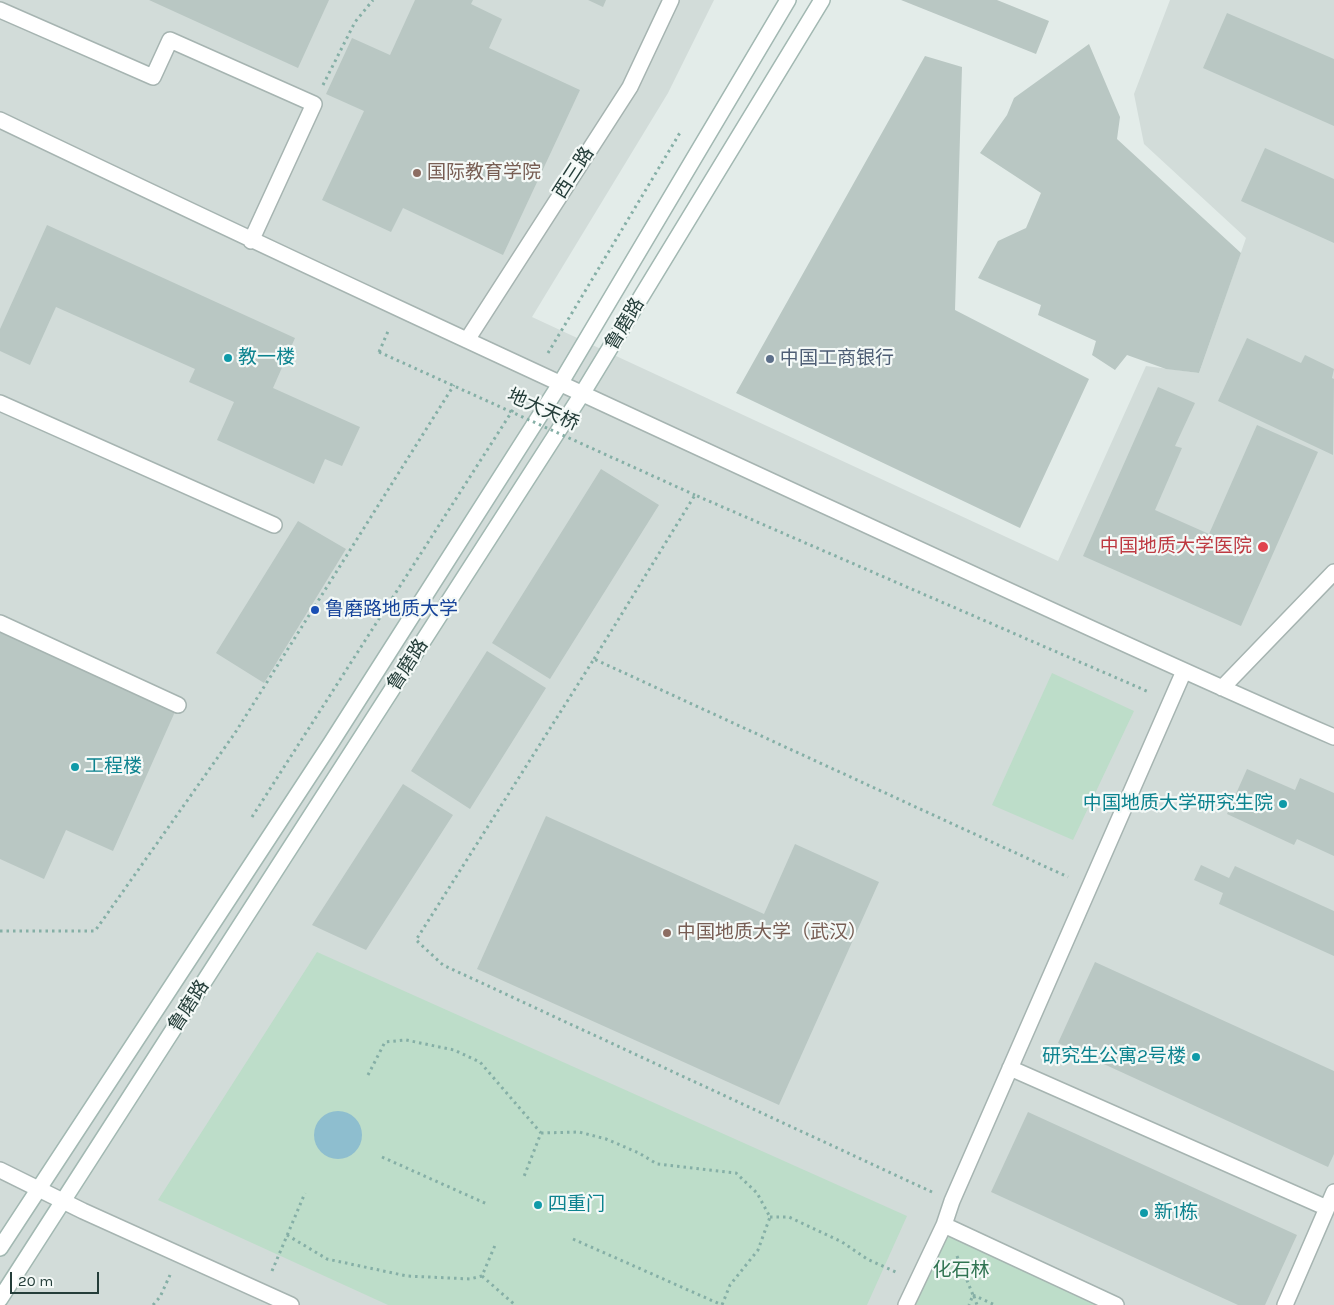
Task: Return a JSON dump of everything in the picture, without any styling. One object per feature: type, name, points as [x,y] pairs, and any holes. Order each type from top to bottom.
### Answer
[{"type":"street","name":"西三路","points":[[467,340],[630,87],[671,0]]},
{"type":"street","name":"鲁磨路","points":[[0,1248],[331,743],[560,384],[788,0]]},
{"type":"street","name":"鲁磨路","points":[[0,1299],[582,394],[822,0]]},
{"type":"street","points":[[0,10],[153,77],[170,40],[314,104],[251,241]]},
{"type":"street","points":[[0,120],[251,241],[560,384],[1184,671],[1334,737]]},
{"type":"street","points":[[0,403],[274,525]]},
{"type":"street","points":[[1222,688],[1334,572]]},
{"type":"street","points":[[0,623],[178,705]]},
{"type":"street","points":[[906,1305],[944,1225],[952,1201],[1184,671]]},
{"type":"street","points":[[1010,1068],[1327,1208]]},
{"type":"street","points":[[0,1170],[291,1305]]},
{"type":"street","points":[[1285,1305],[1334,1192]]},
{"type":"street","points":[[944,1225],[1116,1305]]},
{"type":"path","points":[[314,104],[355,22],[373,0]]},
{"type":"path","points":[[248,824],[536,372],[683,127]]},
{"type":"path","name":"地大天桥","points":[[380,352],[695,495],[1171,702]]},
{"type":"path","points":[[0,931],[95,931],[235,733],[454,385]]},
{"type":"path","points":[[695,495],[594,659],[416,940],[443,965],[952,1201]]},
{"type":"path","points":[[594,659],[1090,887]]},
{"type":"path","points":[[368,1075],[385,1042],[406,1040],[454,1050],[480,1062],[541,1133]]},
{"type":"path","points":[[541,1133],[579,1132],[623,1146],[657,1164],[736,1174],[757,1193],[770,1217],[758,1250],[730,1285],[722,1305],[573,1240]]},
{"type":"path","points":[[523,1179],[541,1133]]},
{"type":"path","points":[[382,1157],[487,1204]]},
{"type":"path","points":[[262,1292],[305,1194]]},
{"type":"path","points":[[770,1217],[789,1217],[842,1242],[867,1259],[917,1281]]},
{"type":"path","points":[[944,1225],[977,1305]]},
{"type":"path","points":[[287,1235],[327,1260],[407,1276],[470,1279],[482,1276]]},
{"type":"path","points":[[482,1276],[496,1243]]},
{"type":"path","points":[[153,1305],[160,1297],[180,1254]]},
{"type":"path","points":[[482,1276],[515,1305]]},
{"type":"path","points":[[969,1305],[973,1295]]},
{"type":"path","points":[[973,1295],[995,1305]]},
{"type":"shaded area","name":"中国地质大学（武汉）","points":[[0,0],[714,0],[668,93],[532,317],[1058,561],[1146,366],[1199,373],[1246,238],[1144,144],[1134,94],[1170,0],[1334,0],[1334,1305],[0,1305]]},
{"type":"green space","points":[[1052,673],[1134,711],[1073,840],[992,805]]},
{"type":"green space","points":[[317,952],[907,1216],[867,1305],[388,1305],[158,1200]]},
{"type":"green space","name":"化石林","points":[[944,1225],[1116,1305],[908,1305]]},
{"type":"water","points":[[333,1111],[343,1111],[355,1118],[362,1130],[362,1140],[355,1152],[343,1159],[333,1159],[325,1155],[318,1148],[314,1140],[314,1130],[318,1122],[325,1115]]},
{"type":"building","points":[[149,0],[329,0],[298,68]]},
{"type":"building","points":[[415,0],[473,0],[471,4],[502,19],[489,48],[580,90],[503,255],[403,208],[391,232],[322,200],[364,111],[326,94],[352,38],[390,55]]},
{"type":"building","points":[[588,0],[606,0],[603,7]]},
{"type":"building","points":[[901,0],[997,0],[1049,21],[1036,54]]},
{"type":"building","points":[[1227,13],[1334,59],[1334,126],[1203,68]]},
{"type":"building","points":[[1089,44],[1120,117],[1117,139],[1241,253],[1199,373],[1166,369],[1127,355],[1115,370],[1092,355],[1096,341],[1038,315],[1041,305],[978,278],[998,241],[1026,228],[1041,193],[980,153],[1007,115],[1014,98]]},
{"type":"building","points":[[925,56],[962,67],[955,310],[1089,379],[1020,528],[736,393]]},
{"type":"building","points":[[1265,148],[1334,179],[1334,243],[1241,201]]},
{"type":"building","name":"教一楼","points":[[47,225],[295,338],[273,388],[360,427],[342,466],[325,459],[314,484],[217,440],[234,402],[189,382],[195,369],[56,307],[30,365],[0,351],[0,329]]},
{"type":"building","points":[[1247,338],[1301,363],[1305,355],[1334,369],[1332,378],[1334,379],[1333,455],[1218,401]]},
{"type":"building","points":[[1158,387],[1195,403],[1175,446],[1182,448],[1155,510],[1209,534],[1257,425],[1318,452],[1241,626],[1083,556]]},
{"type":"building","points":[[601,469],[659,505],[550,679],[492,643]]},
{"type":"building","points":[[298,521],[346,549],[264,683],[216,653]]},
{"type":"building","name":"工程楼","points":[[0,625],[178,705],[113,851],[66,830],[44,879],[0,859]]},
{"type":"building","points":[[487,651],[546,688],[470,809],[411,771]]},
{"type":"building","name":"中国地质大学研究生院","points":[[1247,769],[1295,790],[1300,778],[1334,793],[1334,856],[1297,839],[1294,845],[1227,814]]},
{"type":"building","points":[[403,784],[453,815],[366,950],[312,925]]},
{"type":"building","points":[[546,816],[764,914],[795,844],[879,882],[779,1105],[477,969]]},
{"type":"building","name":"中国地质大学研究生院","points":[[1201,865],[1229,878],[1235,866],[1334,911],[1334,956],[1219,904],[1223,893],[1194,880]]},
{"type":"building","name":"研究生公寓2号楼","points":[[1095,962],[1334,1071],[1334,1154],[1328,1167],[1058,1043]]},
{"type":"building","name":"新1栋","points":[[1028,1112],[1297,1235],[1265,1305],[1238,1305],[991,1192]]},
{"type":"place","name":"国际教育学院","points":[[417,173]]},
{"type":"place","name":"教一楼","points":[[228,358]]},
{"type":"place","name":"中国工商银行","points":[[770,359]]},
{"type":"place","name":"中国地质大学医院","points":[[1263,547]]},
{"type":"place","name":"鲁磨路地质大学","points":[[315,610]]},
{"type":"place","name":"工程楼","points":[[75,767]]},
{"type":"place","name":"中国地质大学研究生院","points":[[1283,804]]},
{"type":"place","name":"中国地质大学（武汉）","points":[[667,933]]},
{"type":"place","name":"研究生公寓2号楼","points":[[1196,1057]]},
{"type":"place","name":"四重门","points":[[538,1205]]},
{"type":"place","name":"新1栋","points":[[1144,1213]]}]
